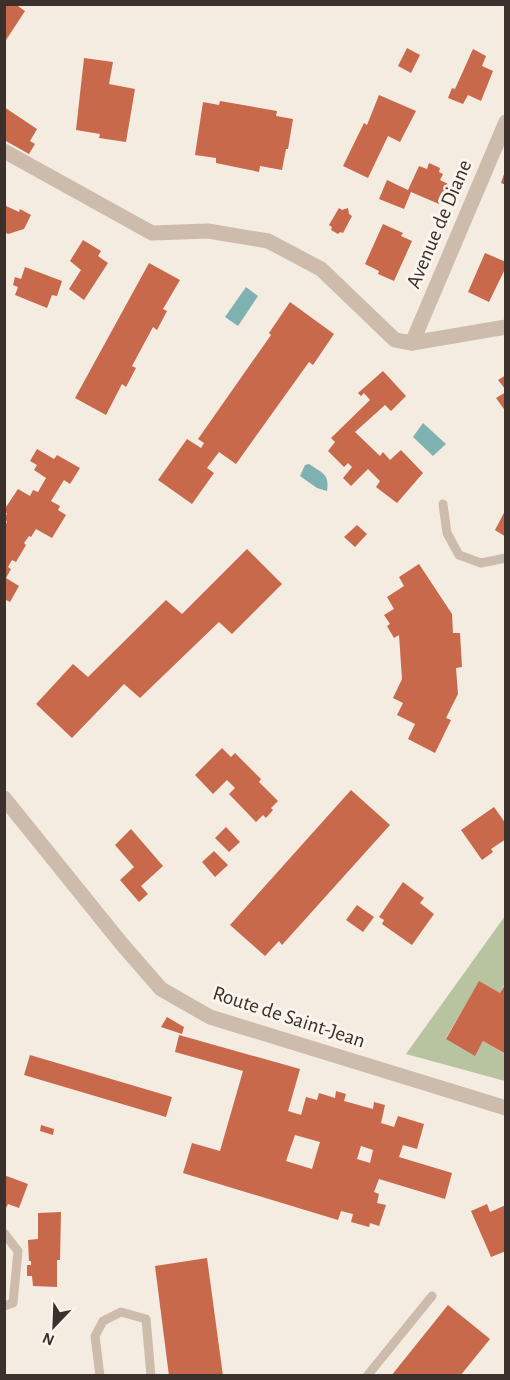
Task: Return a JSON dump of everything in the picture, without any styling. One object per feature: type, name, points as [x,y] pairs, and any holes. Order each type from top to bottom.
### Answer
[{"type":"street","name":"Avenue de Diane","points":[[412,343],[506,122]]},
{"type":"street","points":[[4,151],[152,232],[208,231],[268,241],[321,269],[395,340],[412,343],[506,327]]},
{"type":"street","name":"Route de Saint-Jean","points":[[4,798],[121,943],[161,988],[210,1017],[506,1108]]},
{"type":"lane","points":[[443,504],[447,533],[459,555],[481,563],[506,558]]},
{"type":"lane","points":[[4,1233],[18,1251],[13,1303],[4,1306]]},
{"type":"lane","points":[[368,1376],[432,1296]]},
{"type":"lane","points":[[100,1376],[95,1336],[103,1321],[122,1312],[146,1319],[151,1376]]},
{"type":"green space","points":[[505,916],[505,983],[500,993],[479,982],[446,1038],[475,1055],[483,1041],[505,1054],[505,1081],[406,1054]]},
{"type":"water","points":[[246,287],[258,296],[238,326],[225,317]]},
{"type":"water","points":[[423,423],[446,444],[433,456],[413,437]]},
{"type":"water","points":[[309,464],[326,477],[327,491],[317,488],[300,476],[305,465]]},
{"type":"building","points":[[4,4],[15,4],[25,11],[4,43]]},
{"type":"building","points":[[407,48],[420,55],[411,73],[398,66]]},
{"type":"building","points":[[473,49],[486,56],[482,66],[493,71],[481,101],[468,95],[463,104],[448,98],[452,88],[455,89]]},
{"type":"building","points":[[84,58],[113,62],[109,84],[135,89],[126,142],[99,138],[100,134],[76,130]]},
{"type":"building","points":[[379,95],[416,111],[400,142],[388,136],[368,178],[343,166],[364,123],[367,125]]},
{"type":"building","points":[[220,101],[277,111],[276,116],[293,119],[282,170],[260,166],[259,172],[216,163],[216,158],[195,155],[203,102],[219,105]]},
{"type":"building","points":[[4,107],[37,129],[30,141],[35,144],[29,154],[4,140]]},
{"type":"building","points":[[429,163],[440,168],[439,172],[443,174],[440,180],[448,184],[439,204],[411,192],[404,209],[379,199],[387,180],[408,190],[419,166],[427,169]]},
{"type":"building","points":[[506,171],[506,185],[501,183]]},
{"type":"building","points":[[4,205],[19,212],[20,209],[31,215],[24,229],[8,234],[4,232]]},
{"type":"building","points":[[339,208],[342,210],[348,208],[352,216],[343,233],[338,234],[331,230],[332,227],[329,225]]},
{"type":"building","points":[[383,224],[403,233],[401,236],[412,241],[394,281],[378,274],[379,271],[365,264]]},
{"type":"building","points":[[83,240],[101,251],[98,256],[108,263],[84,300],[69,289],[81,270],[70,261]]},
{"type":"building","points":[[485,253],[506,262],[506,267],[489,302],[468,292]]},
{"type":"building","points":[[149,263],[180,280],[163,309],[167,311],[157,330],[153,327],[132,366],[136,368],[126,387],[122,384],[106,415],[75,398]]},
{"type":"building","points":[[25,267],[62,281],[57,296],[52,295],[47,308],[15,295],[18,287],[13,285],[15,277],[21,279]]},
{"type":"building","points":[[290,302],[334,334],[313,365],[309,362],[236,464],[219,452],[207,468],[214,473],[192,504],[158,480],[187,439],[201,448],[204,443],[198,439],[271,335],[269,333]]},
{"type":"building","points":[[383,371],[406,396],[391,411],[385,405],[355,432],[380,456],[383,452],[390,460],[401,450],[423,473],[397,503],[376,487],[380,481],[368,469],[351,486],[343,478],[352,467],[348,463],[344,467],[328,451],[335,442],[331,438],[370,400],[364,393],[361,396],[358,393]]},
{"type":"building","points":[[506,375],[506,390],[498,380]]},
{"type":"building","points":[[506,392],[506,412],[496,398]]},
{"type":"building","points":[[37,449],[54,459],[57,455],[80,468],[70,484],[64,480],[51,501],[60,506],[58,510],[66,515],[52,538],[36,529],[24,543],[26,545],[16,562],[12,560],[8,567],[11,569],[6,578],[19,586],[10,602],[4,599],[4,527],[7,522],[4,518],[7,514],[4,510],[18,489],[30,496],[33,490],[38,492],[46,478],[34,470],[37,465],[30,461]]},
{"type":"building","points":[[506,509],[506,537],[495,530]]},
{"type":"building","points":[[357,525],[367,534],[355,547],[344,537]]},
{"type":"building","points":[[247,549],[282,584],[232,634],[219,622],[140,698],[124,684],[72,738],[36,704],[73,664],[88,677],[166,600],[182,614]]},
{"type":"building","points":[[419,564],[452,614],[453,633],[460,633],[462,667],[456,668],[458,694],[446,718],[451,720],[435,753],[408,739],[415,724],[397,715],[403,703],[393,698],[402,679],[399,635],[394,638],[387,626],[390,624],[384,615],[394,609],[387,597],[404,586],[399,577]]},
{"type":"building","points":[[222,748],[231,757],[235,753],[261,779],[259,782],[278,801],[266,818],[263,815],[256,822],[229,794],[235,788],[227,780],[213,794],[195,775]]},
{"type":"building","points":[[351,790],[390,825],[282,945],[279,941],[265,956],[230,925]]},
{"type":"building","points":[[494,807],[506,824],[506,839],[491,849],[493,852],[482,860],[461,830]]},
{"type":"building","points":[[226,827],[240,842],[229,852],[215,838]]},
{"type":"building","points":[[131,829],[163,866],[141,886],[148,894],[139,902],[120,880],[134,867],[115,845]]},
{"type":"building","points":[[214,851],[228,865],[215,877],[202,862]]},
{"type":"building","points":[[403,882],[424,898],[420,903],[434,914],[412,945],[382,924],[384,920],[379,917]]},
{"type":"building","points":[[357,905],[374,917],[363,932],[346,920]]},
{"type":"building","points":[[479,981],[500,993],[506,983],[504,1053],[483,1041],[475,1056],[446,1039]]},
{"type":"building","points":[[167,1017],[184,1027],[182,1034],[161,1027]]},
{"type":"building","points":[[179,1035],[300,1069],[288,1111],[301,1115],[306,1097],[317,1100],[319,1093],[335,1098],[336,1091],[346,1094],[344,1101],[373,1109],[374,1102],[385,1105],[381,1123],[394,1127],[398,1116],[424,1124],[417,1149],[403,1145],[399,1157],[452,1173],[445,1199],[379,1179],[374,1192],[379,1194],[377,1203],[386,1205],[379,1226],[370,1223],[369,1227],[351,1222],[353,1214],[341,1211],[338,1220],[183,1173],[192,1143],[220,1151],[243,1071],[175,1052]],"holes":[[[295,1135],[320,1142],[312,1169],[286,1161]],[[361,1146],[373,1150],[370,1163],[357,1159]]]},
{"type":"building","points":[[30,1055],[172,1097],[166,1117],[24,1075]]},
{"type":"building","points":[[41,1125],[54,1129],[53,1135],[40,1131]]},
{"type":"building","points":[[4,1175],[28,1184],[19,1208],[8,1204],[6,1208],[4,1207]]},
{"type":"building","points":[[487,1204],[490,1212],[506,1205],[506,1251],[491,1257],[471,1211]]},
{"type":"building","points":[[61,1212],[57,1287],[33,1286],[32,1276],[27,1276],[27,1265],[31,1265],[28,1240],[38,1239],[38,1213]]},
{"type":"building","points":[[207,1258],[223,1376],[169,1376],[155,1266]]},
{"type":"building","points":[[448,1305],[490,1339],[460,1376],[391,1376]]}]
